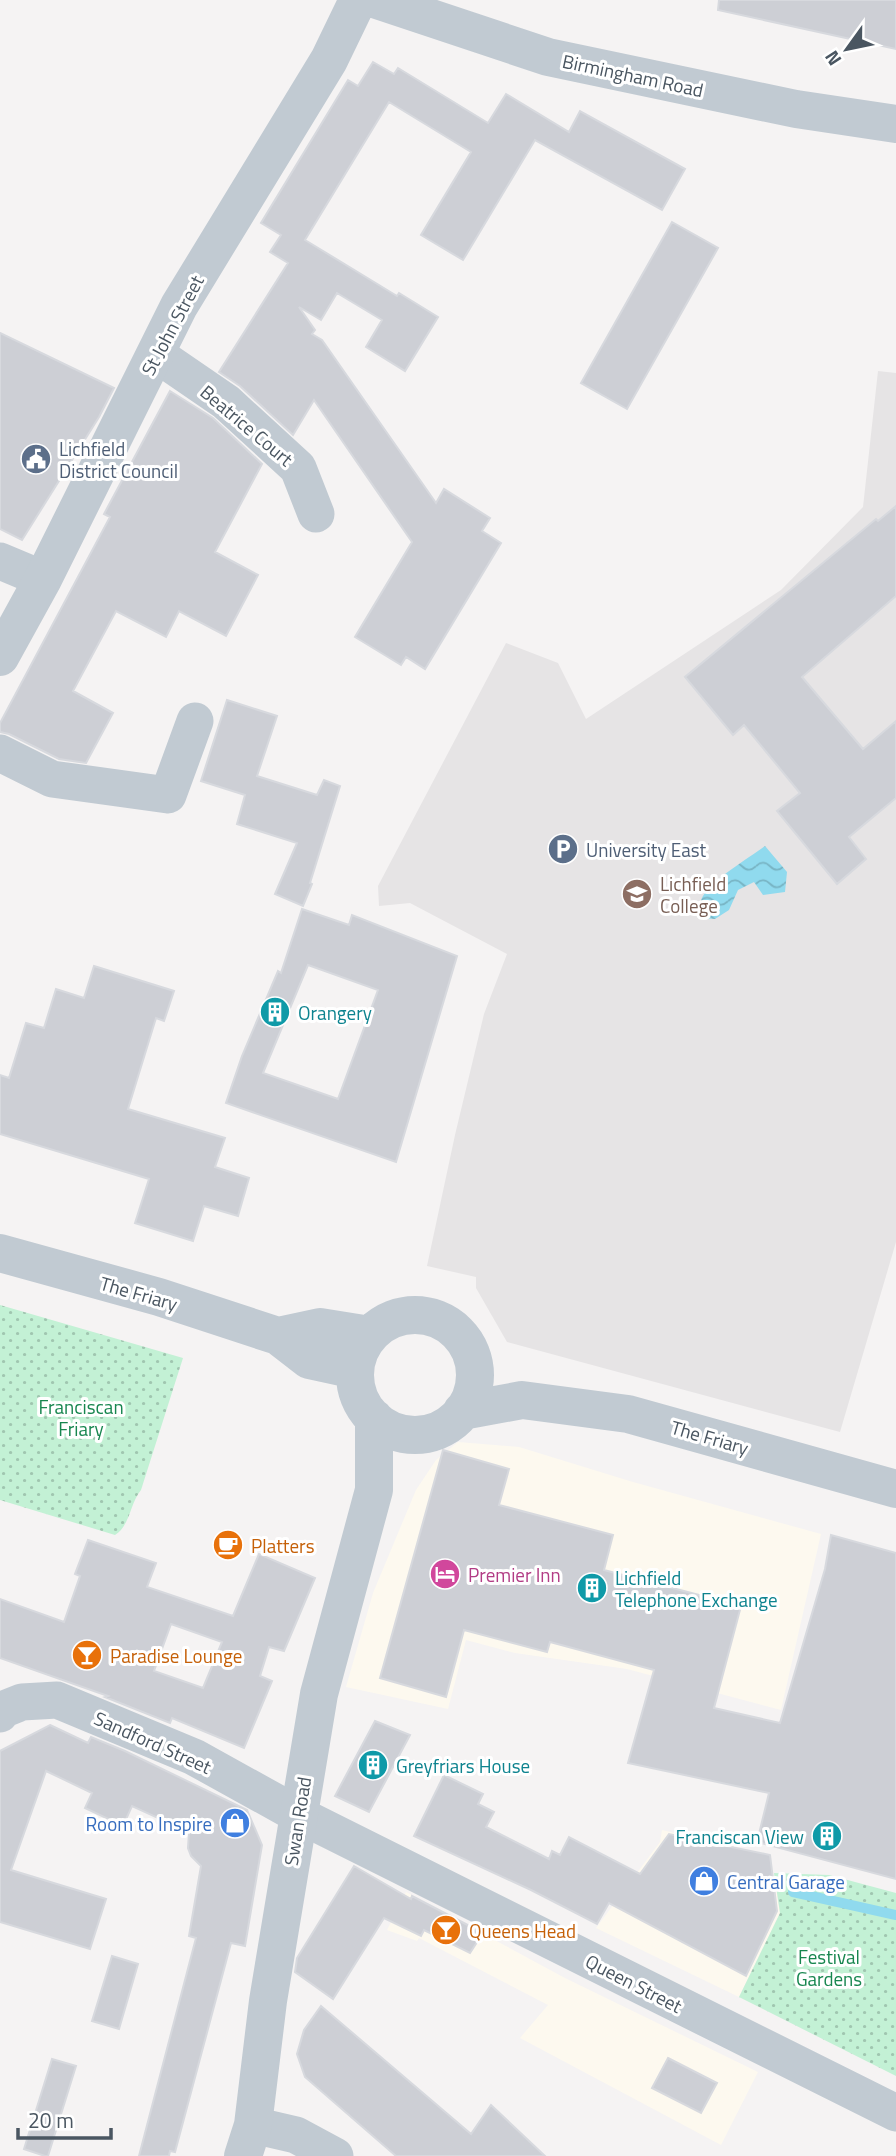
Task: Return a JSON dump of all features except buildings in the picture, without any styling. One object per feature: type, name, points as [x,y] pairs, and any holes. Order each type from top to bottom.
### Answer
[{"type":"street","name":"St John Street","points":[[0,657],[43,579],[179,306],[329,60],[358,0]]},
{"type":"street","name":"Birmingham Road","points":[[377,0],[548,57],[796,109],[896,124]]},
{"type":"street","name":"Beatrice Court","points":[[156,354],[226,402],[298,468],[316,514]]},
{"type":"street","points":[[0,561],[43,579]]},
{"type":"street","points":[[0,752],[52,779],[168,795],[195,721]]},
{"type":"street","name":"The Friary","points":[[0,1253],[159,1297],[278,1336],[310,1360],[355,1370]]},
{"type":"street","points":[[419,1314],[454,1329],[472,1355],[475,1371],[471,1396],[454,1421],[426,1434],[410,1434],[390,1429],[374,1418],[359,1397],[355,1370],[362,1347],[381,1325],[399,1317],[419,1314]]},
{"type":"street","points":[[278,1336],[320,1327],[370,1335]]},
{"type":"street","name":"The Friary","points":[[475,1371],[522,1400]]},
{"type":"street","name":"The Friary","points":[[462,1411],[522,1400],[628,1414],[896,1489]]},
{"type":"street","name":"Swan Road","points":[[248,2141],[268,2001],[319,1694],[374,1490],[374,1418]]},
{"type":"street","name":"Swan Road","points":[[374,1490],[426,1434]]},
{"type":"street","name":"Sandford Street","points":[[1,1711],[22,1702],[57,1700],[194,1757],[298,1814]]},
{"type":"street","name":"Queen Street","points":[[298,1814],[896,2113]]},
{"type":"street","points":[[248,2141],[296,2135],[334,2156]]},
{"type":"shaded area","name":"Lichfield College","points":[[878,371],[896,373],[896,1242],[840,1432],[507,1342],[476,1288],[476,1277],[427,1266],[484,1014],[507,954],[410,903],[379,906],[378,886],[506,643],[558,663],[586,719],[781,590],[863,507]]},
{"type":"shaded area","points":[[458,1442],[519,1447],[821,1534],[781,1710],[627,1669],[515,1653],[466,1640],[448,1709],[346,1687],[373,1593],[416,1490],[436,1460]]},
{"type":"shaded area","name":"Central Garage","points":[[662,1830],[770,1855],[780,1913],[739,1997],[596,1928],[660,1842]]},
{"type":"shaded area","points":[[406,1892],[565,1978],[758,2072],[721,2145],[520,2038],[548,2005],[419,1938],[417,1941],[387,1930]]},
{"type":"green space","name":"Franciscan Friary","points":[[0,1305],[183,1358],[141,1490],[124,1526],[115,1535],[0,1500]]},
{"type":"green space","name":"Festival Gardens","points":[[774,1873],[829,1875],[896,1893],[896,2076],[739,1997],[780,1913]]},
{"type":"water","points":[[765,846],[787,872],[785,892],[763,895],[754,882],[738,890],[729,910],[715,919],[701,918],[701,901],[708,890]]},
{"type":"waterway","points":[[793,1892],[896,1915]]},
{"type":"place","name":"Lichfield District Council","points":[[36,459]]},
{"type":"place","name":"University East","points":[[563,849]]},
{"type":"place","name":"Lichfield College","points":[[637,894]]},
{"type":"place","name":"Orangery","points":[[275,1012]]},
{"type":"place","name":"Platters","points":[[228,1545]]},
{"type":"place","name":"Premier Inn","points":[[445,1574]]},
{"type":"place","name":"Lichfield Telephone Exchange","points":[[592,1588]]},
{"type":"place","name":"Paradise Lounge","points":[[87,1655]]},
{"type":"place","name":"Greyfriars House","points":[[373,1765]]},
{"type":"place","name":"Room to Inspire","points":[[235,1823]]},
{"type":"place","name":"Franciscan View","points":[[827,1836]]},
{"type":"place","name":"Central Garage","points":[[704,1881]]},
{"type":"place","name":"Queens Head","points":[[446,1930]]}]
